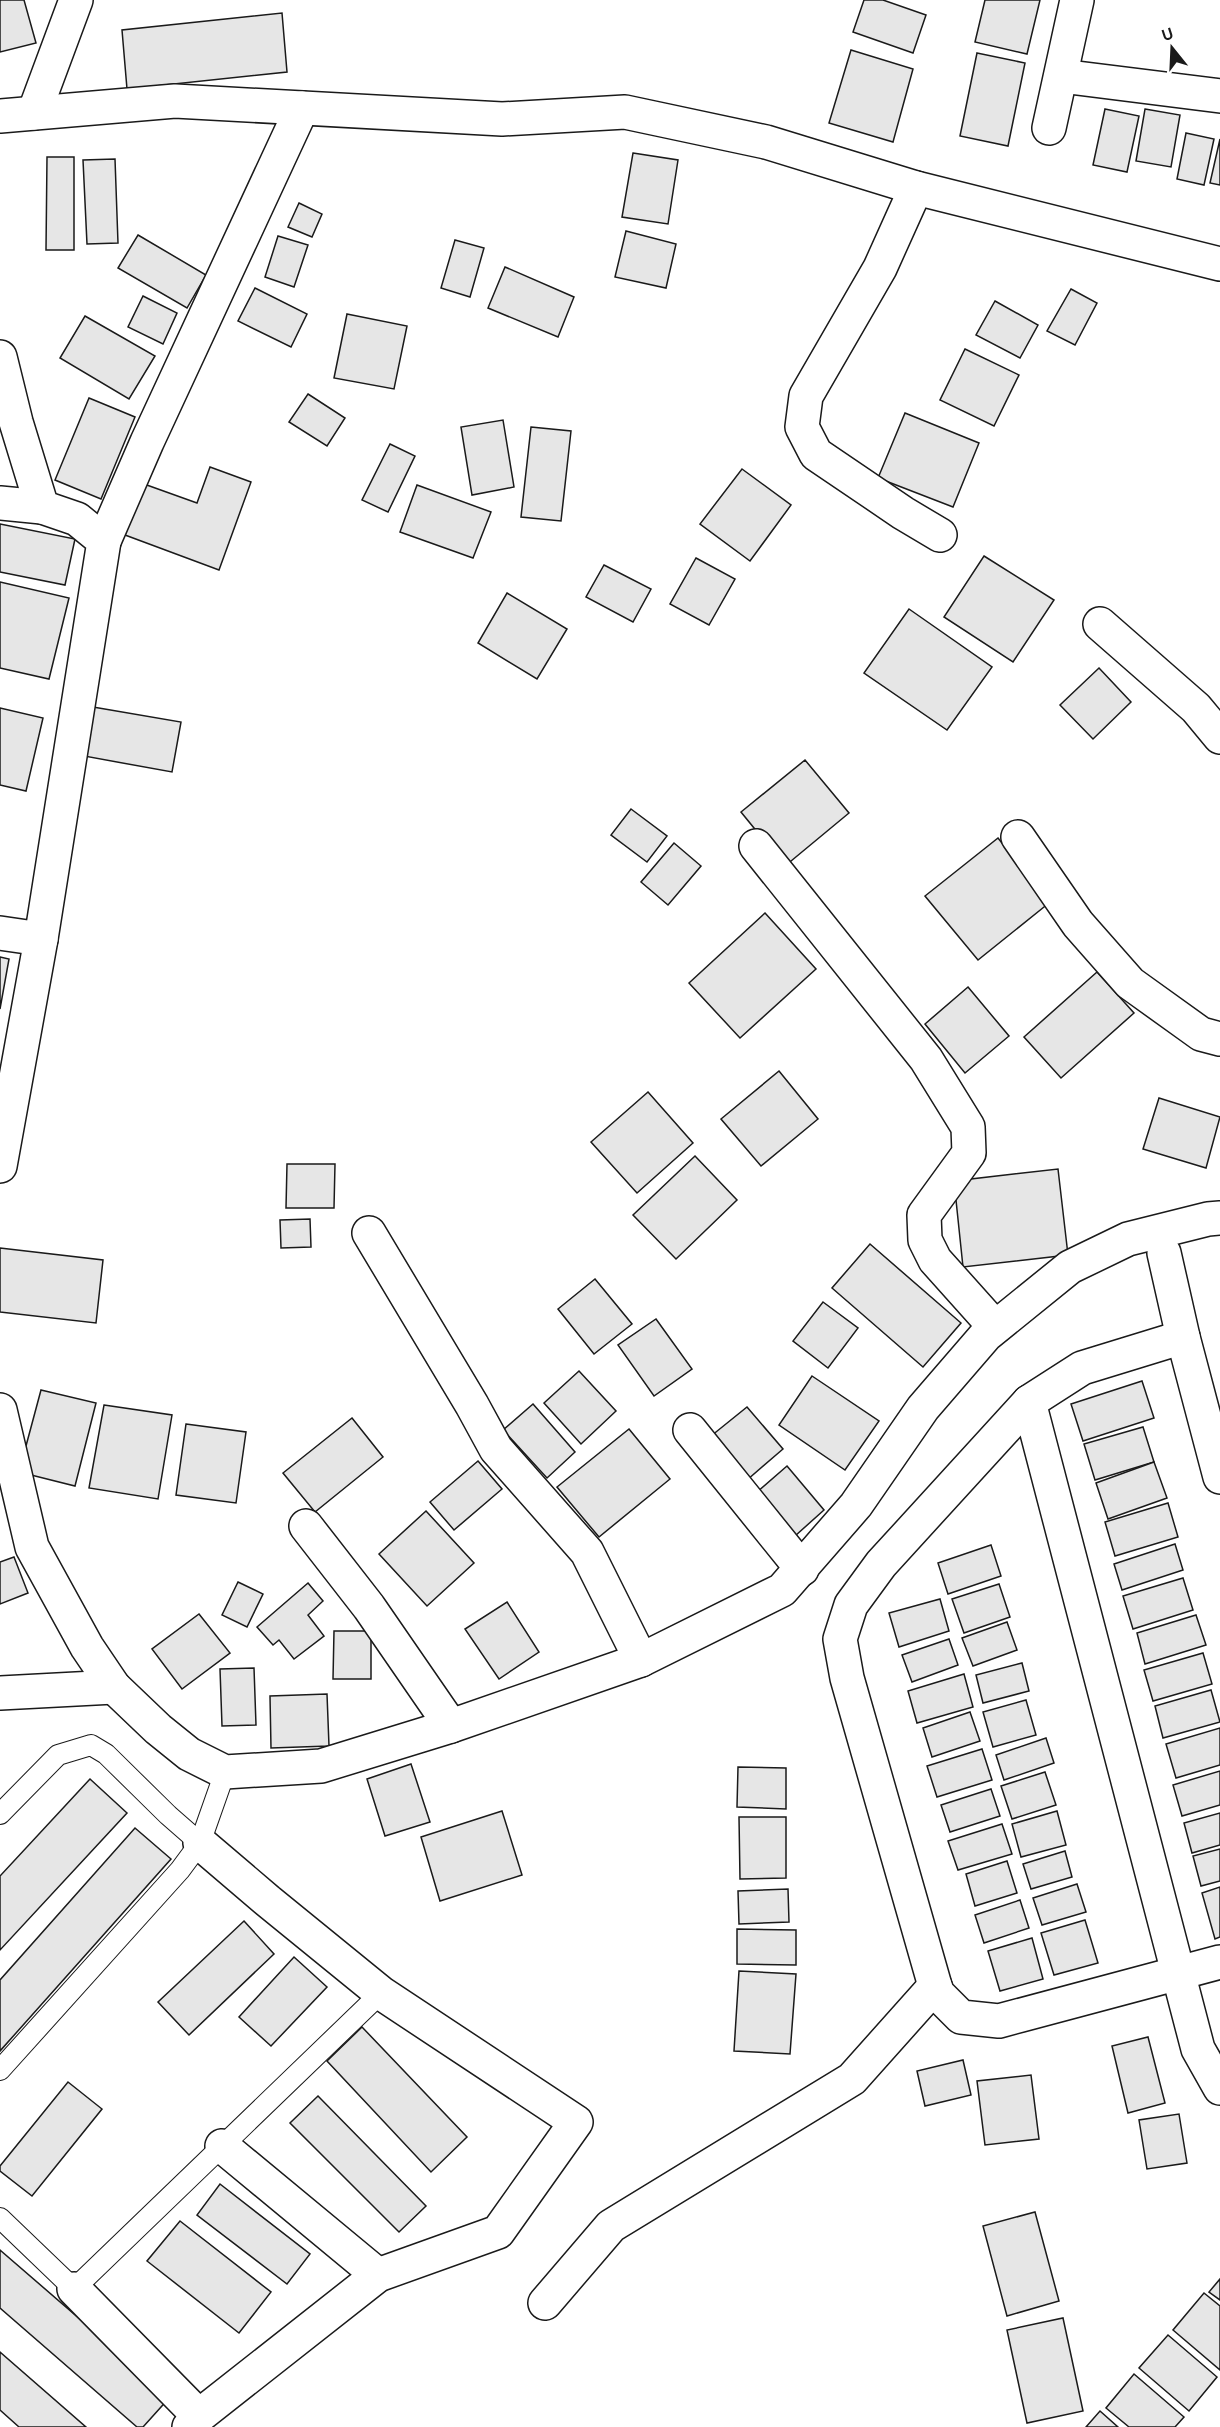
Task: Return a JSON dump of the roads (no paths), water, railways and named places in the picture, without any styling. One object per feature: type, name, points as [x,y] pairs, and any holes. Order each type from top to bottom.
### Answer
[{"type":"street","points":[[34,113],[76,0]]},
{"type":"street","points":[[1049,128],[1077,0]]},
{"type":"street","points":[[1061,76],[1220,96]]},
{"type":"street","points":[[0,116],[175,101],[502,119],[625,112],[766,142],[916,188],[1220,264]]},
{"type":"street","points":[[0,1166],[41,939],[104,541],[152,431],[302,108]]},
{"type":"street","points":[[916,188],[880,268],[806,396],[802,427],[816,454],[903,513],[940,535]]},
{"type":"street","points":[[0,357],[16,422],[42,507]]},
{"type":"street","points":[[0,503],[42,507],[77,519],[104,541]]},
{"type":"street","points":[[1100,624],[1196,708],[1220,737]]},
{"type":"street","points":[[1018,837],[1077,924],[1130,983],[1201,1034],[1220,1040]]},
{"type":"street","points":[[756,846],[926,1059],[968,1128],[969,1153],[924,1215],[925,1240],[935,1260],[995,1328]]},
{"type":"street","points":[[0,933],[41,939]]},
{"type":"street","points":[[0,1410],[32,1547],[87,1647],[114,1686],[158,1729],[189,1754],[225,1772],[321,1766],[452,1726],[641,1660],[782,1590],[856,1505],[923,1408],[986,1335],[1070,1267],[1128,1239],[1220,1218]]},
{"type":"street","points":[[369,1233],[496,1449],[587,1552],[641,1660]]},
{"type":"street","points":[[1164,1253],[1183,1337],[1220,1477]]},
{"type":"street","points":[[1183,1337],[1082,1368],[1029,1402],[881,1564],[851,1605],[840,1639],[847,1678],[935,1986],[938,1994],[961,2017],[999,2021],[1220,1962]]},
{"type":"street","points":[[1029,1402],[1198,2049],[1220,2088]]},
{"type":"street","points":[[690,1430],[802,1569]]},
{"type":"street","points":[[306,1526],[369,1607],[452,1726]]},
{"type":"street","points":[[0,1693],[114,1686]]},
{"type":"street","points":[[74,2289],[194,2421],[378,2275],[498,2232],[576,2122],[381,1993],[200,1843]]},
{"type":"street","points":[[545,2303],[611,2226],[852,2079],[935,1986]]},
{"type":"street","points":[[222,2146],[378,2275]]},
{"type":"lane","points":[[0,1814],[58,1755],[91,1745],[106,1754],[200,1843]]},
{"type":"lane","points":[[0,2070],[180,1870],[200,1843],[225,1772]]},
{"type":"lane","points":[[0,2218],[74,2289],[381,1993]]}]
